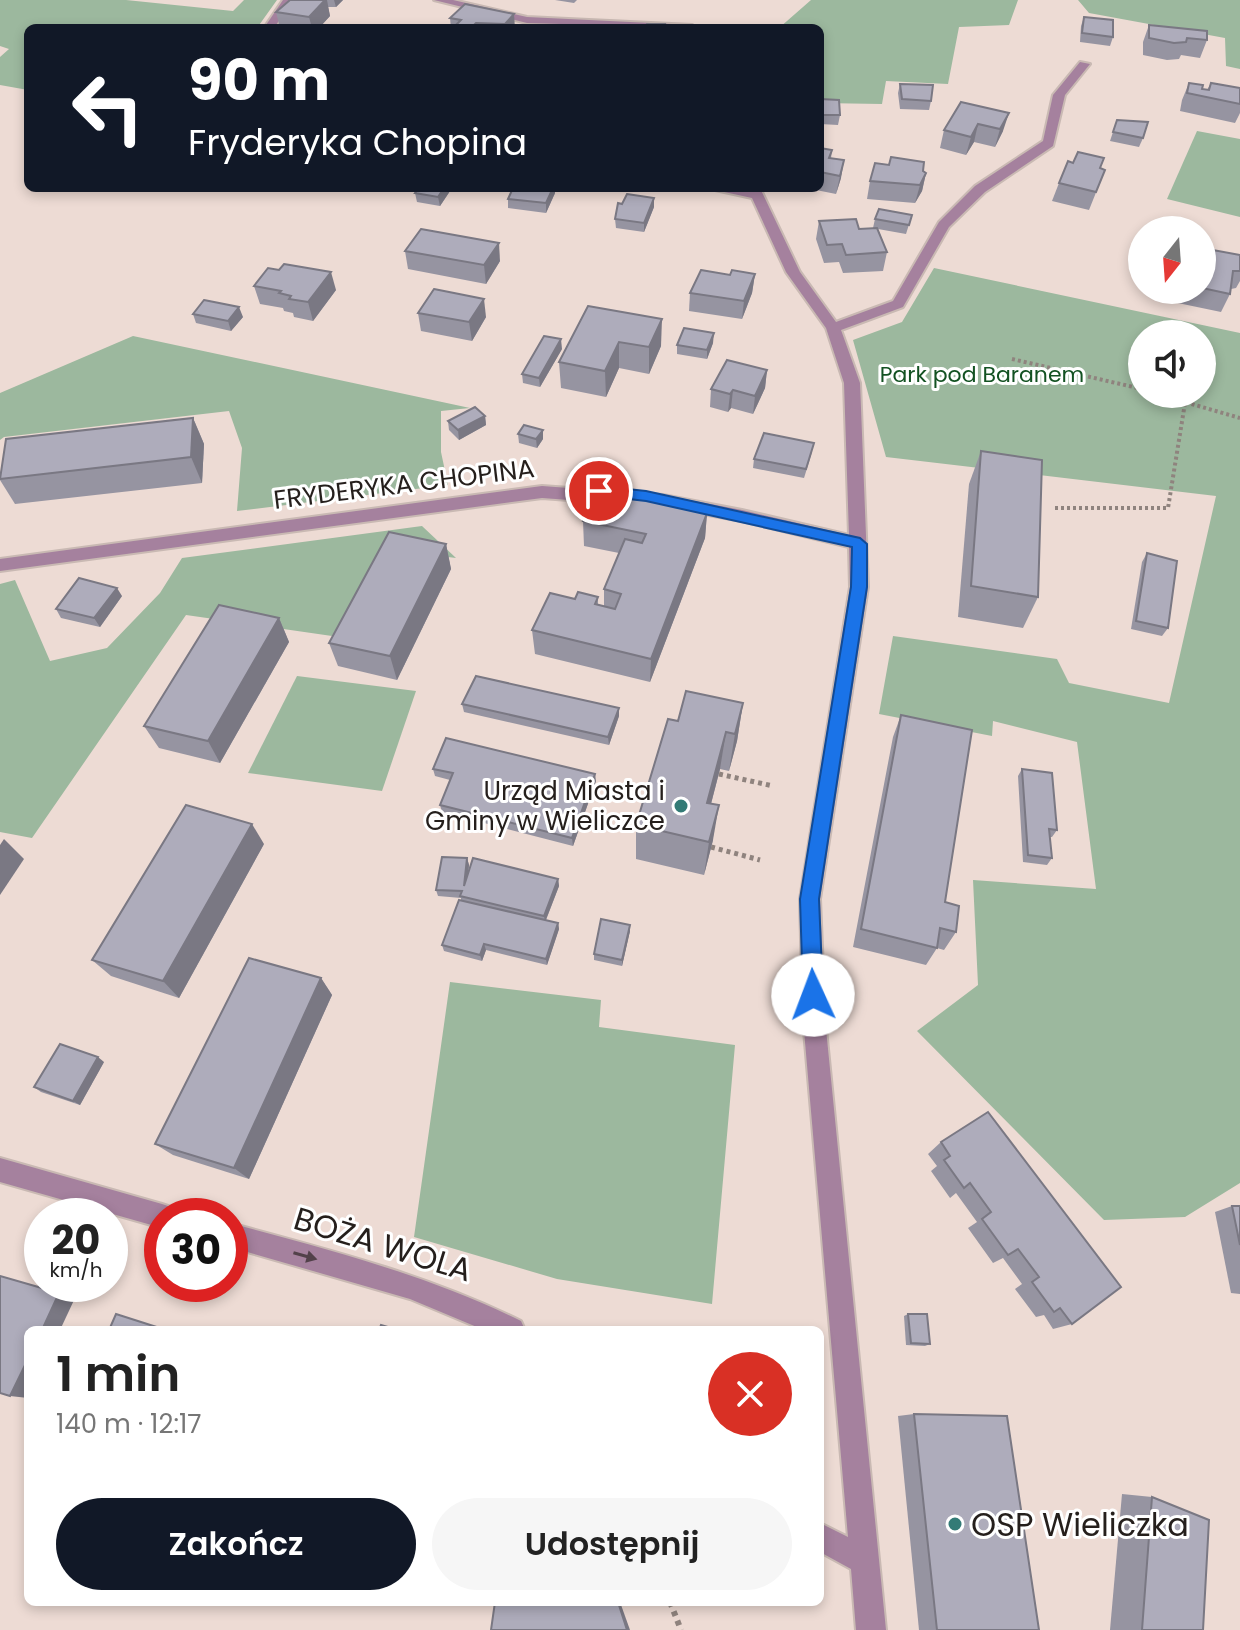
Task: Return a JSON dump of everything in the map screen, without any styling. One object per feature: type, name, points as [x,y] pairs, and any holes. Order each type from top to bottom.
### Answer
[{"type":"street","points":[[272,24],[288,0]]},
{"type":"street","points":[[439,0],[527,20],[610,24]]},
{"type":"street","points":[[833,328],[898,304],[944,225],[980,189],[1049,143],[1059,95],[1084,64]]},
{"type":"street","points":[[754,192],[793,272],[833,328],[852,383],[860,544],[859,587],[810,899],[814,1019],[871,1630]]},
{"type":"street","name":"FRYDERYKA CHOPINA","points":[[0,565],[542,492],[646,496],[860,544]]},
{"type":"street","points":[[0,1170],[144,1211]]},
{"type":"street","name":"BOŻA WOLA","points":[[248,1240],[473,1309],[505,1326]]},
{"type":"street","points":[[824,1539],[863,1560]]},
{"type":"path","points":[[1012,359],[1128,386]]},
{"type":"path","points":[[1055,508],[1168,508],[1184,408]]},
{"type":"path","points":[[1203,408],[1240,418]]},
{"type":"path","points":[[719,774],[773,786]]},
{"type":"path","points":[[711,847],[760,860]]},
{"type":"path","points":[[672,1606],[681,1630]]},
{"type":"green space","points":[[0,0],[126,0],[233,11],[244,0],[277,0],[260,24],[24,24],[24,89],[0,85],[0,57],[9,49],[0,46]]},
{"type":"green space","points":[[811,0],[1018,0],[1009,25],[959,27],[948,84],[886,81],[882,104],[824,103],[824,24],[784,24]]},
{"type":"green space","points":[[1078,0],[1240,0],[1240,69],[1226,66],[1225,38],[1089,13]]},
{"type":"green space","points":[[1197,131],[1240,139],[1240,217],[1167,199]]},
{"type":"green space","name":"Park pod Baranem","points":[[934,268],[1179,320],[1128,320],[1128,408],[1216,408],[1216,328],[1240,333],[1240,1183],[1185,1217],[1104,1220],[917,1031],[978,985],[973,880],[1096,889],[1077,742],[993,721],[992,736],[879,714],[893,636],[1057,659],[1069,683],[1169,703],[1216,496],[886,457],[853,340],[902,322]]},
{"type":"green space","points":[[133,336],[470,408],[441,411],[441,452],[448,485],[237,511],[242,448],[229,411],[4,437],[0,440],[0,393]]},
{"type":"green space","points":[[422,526],[456,558],[385,549],[332,636],[186,615],[32,838],[0,832],[0,584],[15,580],[50,661],[107,648],[160,593],[182,558]]},
{"type":"green space","points":[[297,676],[416,691],[382,791],[248,773]]},
{"type":"green space","points":[[450,982],[601,1000],[599,1027],[735,1045],[712,1304],[557,1279],[414,1237]]},
{"type":"building","points":[[290,0],[325,0],[309,17],[276,12]]},
{"type":"building","points":[[465,4],[514,14],[505,24],[457,24],[461,20],[450,18]]},
{"type":"building","points":[[1084,17],[1113,20],[1113,37],[1082,33]]},
{"type":"building","points":[[1149,25],[1207,31],[1207,40],[1187,38],[1186,42],[1174,43],[1149,38]]},
{"type":"building","points":[[1189,83],[1203,85],[1202,89],[1209,90],[1211,83],[1240,88],[1240,104],[1187,93]]},
{"type":"building","points":[[900,84],[933,85],[931,101],[902,99]]},
{"type":"building","points":[[824,99],[839,100],[840,115],[824,115]]},
{"type":"building","points":[[961,102],[1009,113],[1000,129],[978,124],[971,137],[944,130]]},
{"type":"building","points":[[1117,120],[1148,122],[1143,138],[1113,132]]},
{"type":"building","points":[[824,149],[832,150],[829,158],[844,160],[840,176],[824,173]]},
{"type":"building","points":[[1078,152],[1104,158],[1100,168],[1105,170],[1096,192],[1059,183],[1068,161],[1073,163]]},
{"type":"building","points":[[891,157],[924,162],[923,171],[926,173],[920,185],[870,181],[875,163],[889,165]]},
{"type":"building","points":[[416,192],[441,192],[438,197]]},
{"type":"building","points":[[511,192],[551,192],[546,203],[508,199]]},
{"type":"building","points":[[627,194],[654,198],[644,223],[615,219],[618,203],[622,204]]},
{"type":"building","points":[[879,209],[912,215],[909,225],[875,219]]},
{"type":"building","points":[[856,219],[859,229],[877,228],[887,252],[846,255],[842,244],[827,245],[819,221]]},
{"type":"building","points":[[421,229],[499,243],[484,265],[405,251]]},
{"type":"building","points":[[1216,251],[1240,255],[1240,271],[1233,271],[1230,294],[1216,291]]},
{"type":"building","points":[[284,264],[331,272],[308,302],[289,299],[291,296],[279,293],[281,291],[254,286],[268,268],[279,270]]},
{"type":"building","points":[[701,270],[730,275],[732,270],[755,274],[744,301],[690,293]]},
{"type":"building","points":[[434,289],[484,299],[469,322],[418,313]]},
{"type":"building","points":[[204,300],[239,307],[228,321],[193,314]]},
{"type":"building","points":[[588,306],[662,319],[649,347],[619,342],[605,371],[559,362]]},
{"type":"building","points":[[684,328],[714,333],[707,350],[677,345]]},
{"type":"building","points":[[544,336],[561,339],[539,378],[522,374]]},
{"type":"building","points":[[727,360],[767,370],[755,396],[733,390],[730,394],[711,389]]},
{"type":"building","points":[[475,407],[485,416],[458,430],[448,421]]},
{"type":"building","points":[[193,418],[191,457],[0,479],[6,439]]},
{"type":"building","points":[[524,425],[543,430],[536,439],[518,434]]},
{"type":"building","points":[[764,433],[814,443],[806,469],[754,459]]},
{"type":"building","points":[[981,451],[1042,460],[1038,597],[971,586]]},
{"type":"building","points":[[598,489],[707,513],[651,659],[532,630],[550,593],[575,599],[578,592],[598,597],[595,604],[615,609],[621,594],[604,589],[625,539],[642,543],[646,534],[583,521]]},
{"type":"building","points":[[389,532],[446,544],[390,656],[329,643]]},
{"type":"building","points":[[1147,553],[1177,561],[1168,628],[1136,621]]},
{"type":"building","points":[[79,578],[117,588],[94,618],[56,609]]},
{"type":"building","points":[[219,605],[279,618],[208,741],[144,726]]},
{"type":"building","points":[[476,676],[619,708],[608,737],[462,704]]},
{"type":"building","points":[[686,691],[743,703],[735,734],[726,732],[707,803],[719,805],[709,842],[636,825],[668,719],[678,721]]},
{"type":"building","points":[[901,715],[972,730],[945,902],[959,906],[956,932],[940,928],[937,948],[861,929]]},
{"type":"building","points":[[446,738],[595,774],[572,838],[440,805],[453,773],[433,769]]},
{"type":"building","points":[[1022,769],[1052,773],[1057,830],[1049,829],[1052,858],[1028,855]]},
{"type":"building","points":[[186,805],[252,824],[163,981],[92,960]]},
{"type":"building","points":[[442,857],[467,858],[464,886],[473,858],[558,879],[544,916],[460,896],[462,891],[436,890]]},
{"type":"building","points":[[459,900],[558,923],[546,959],[484,944],[480,955],[442,945]]},
{"type":"building","points":[[601,919],[630,925],[622,960],[594,954]]},
{"type":"building","points":[[249,958],[321,978],[234,1168],[155,1144]]},
{"type":"building","points":[[60,1044],[98,1057],[73,1101],[34,1087]]},
{"type":"building","points":[[988,1112],[1121,1287],[1072,1324],[1060,1308],[1054,1312],[1032,1282],[1039,1277],[1018,1249],[1008,1255],[982,1219],[991,1212],[970,1183],[964,1188],[944,1160],[950,1156],[941,1142]]},
{"type":"building","points":[[1232,1206],[1240,1206],[1240,1245]]},
{"type":"building","points":[[0,1276],[24,1283],[24,1302],[55,1302],[44,1326],[24,1326],[24,1367],[10,1396],[0,1393]]},
{"type":"building","points":[[116,1314],[154,1326],[111,1326]]},
{"type":"building","points":[[908,1314],[927,1314],[930,1344],[911,1343]]},
{"type":"building","name":"OSP Wieliczka","points":[[914,1414],[1007,1416],[1039,1630],[937,1630]]},
{"type":"building","points":[[1152,1497],[1209,1520],[1203,1630],[1142,1630]]},
{"type":"building","points":[[494,1606],[619,1606],[627,1630],[491,1630]]},
{"type":"place","name":"Urząd Miasta i Gminy w Wieliczce","points":[[681,806]]},
{"type":"place","name":"OSP Wieliczka","points":[[955,1524]]},
{"type":"route","points":[[599,491],[646,496],[778,523],[860,544],[859,587],[810,899],[813,995]]}]
